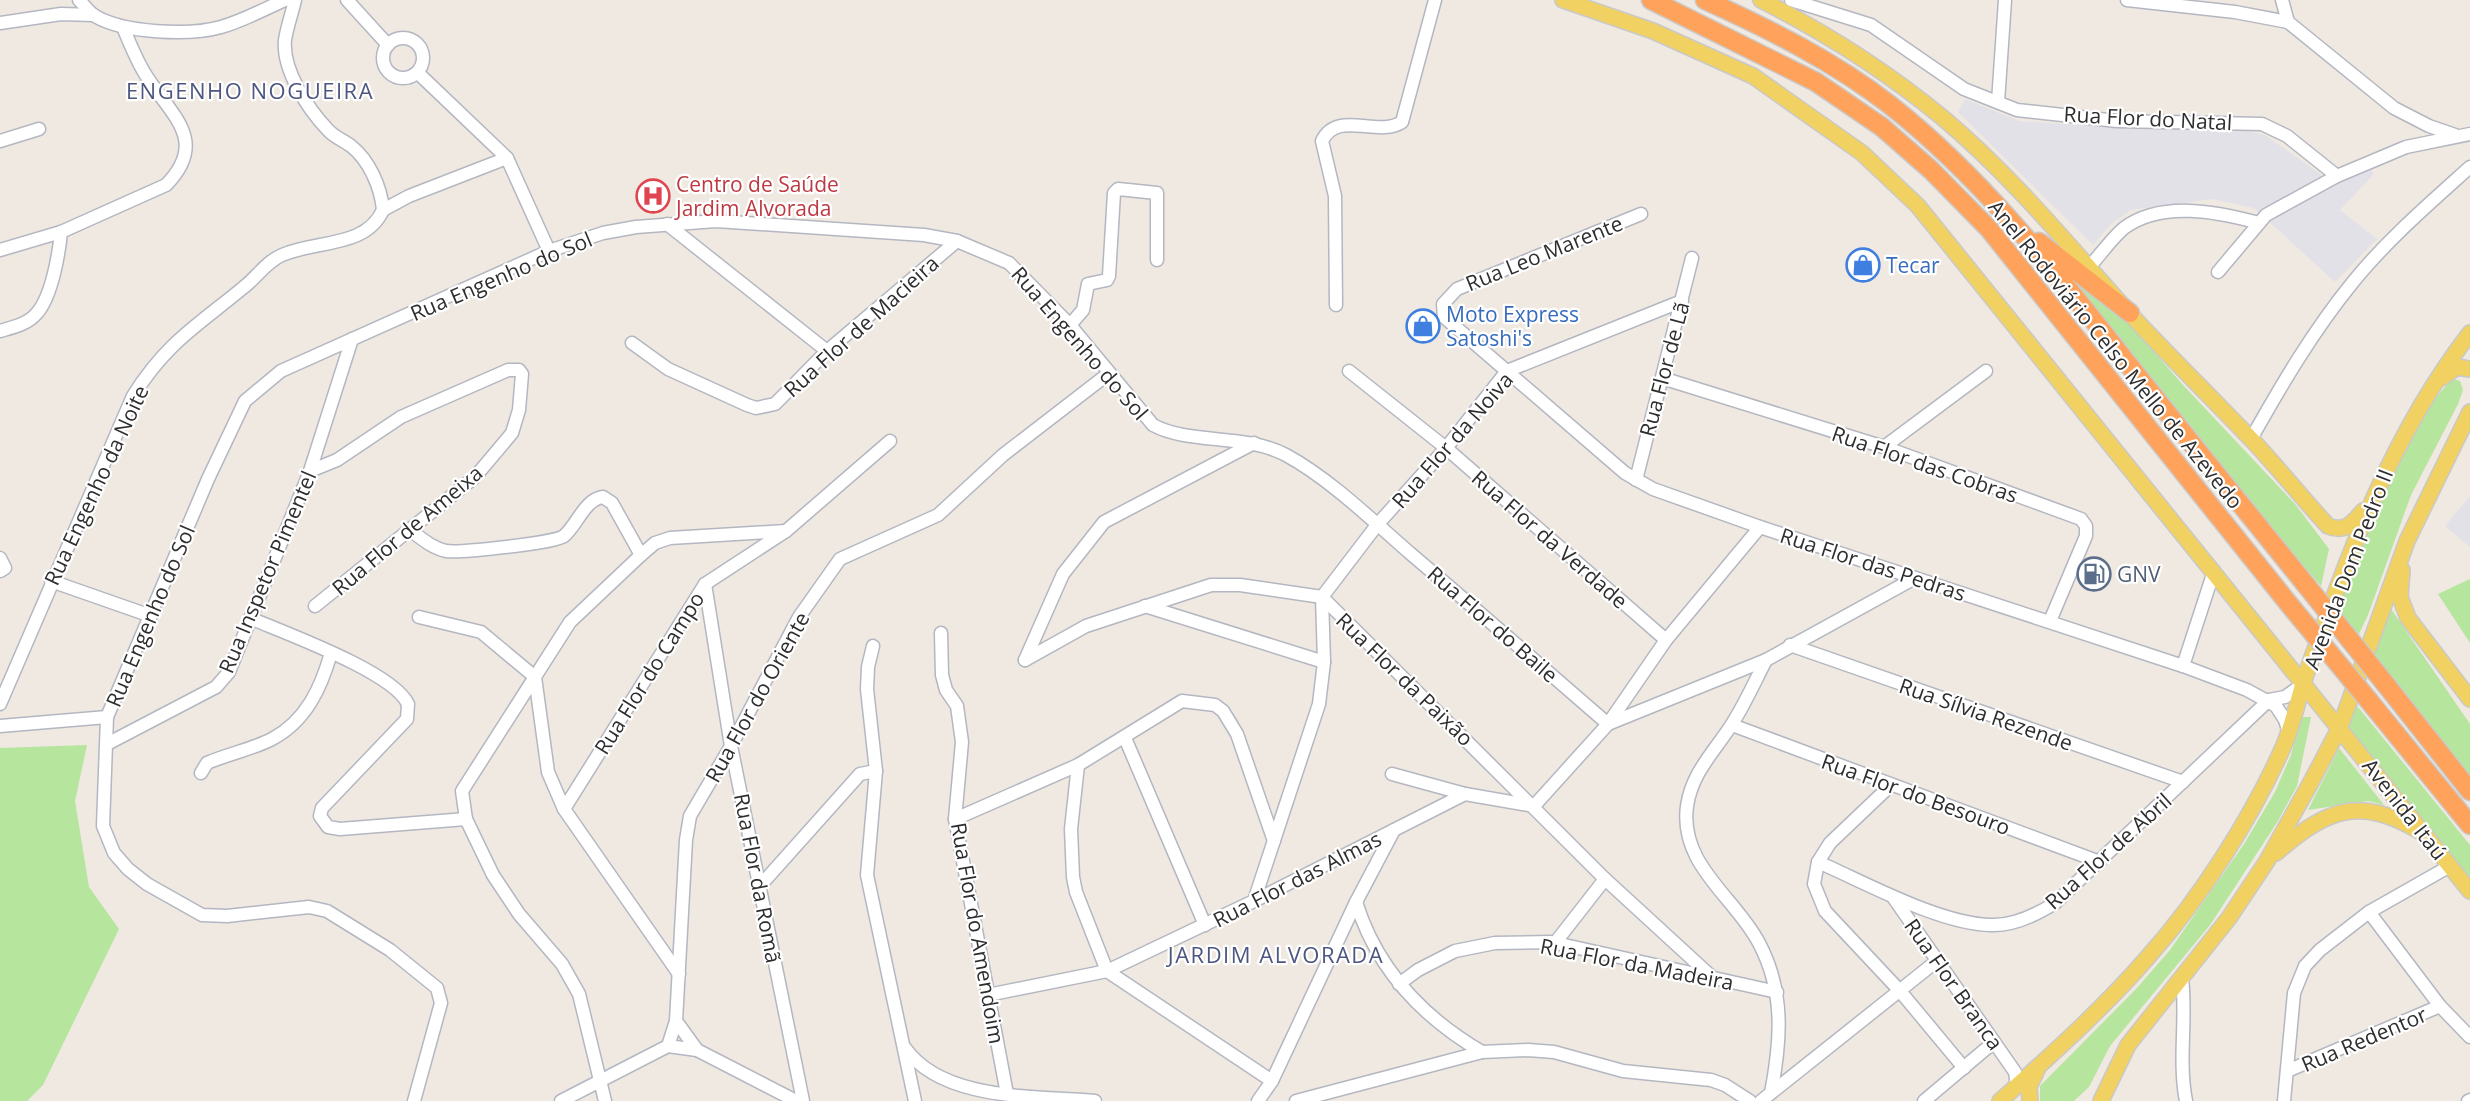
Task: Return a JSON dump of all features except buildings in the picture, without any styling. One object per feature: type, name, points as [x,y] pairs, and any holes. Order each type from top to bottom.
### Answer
[{"type":"highway","name":"Anel Rodoviário Celso Mello de Azevedo","points":[[1651,0],[1816,82],[1882,128],[1931,170],[1989,229],[2288,603],[2470,825]]},
{"type":"highway","name":"Anel Rodoviário Celso Mello de Azevedo","points":[[1705,0],[1751,21],[1826,62],[1889,104],[1956,164],[2010,220],[2077,299],[2470,791]]},
{"type":"highway","points":[[2010,220],[2130,313]]},
{"type":"main road","points":[[1563,0],[1653,32],[1753,76],[1862,153],[1918,206],[2340,727]]},
{"type":"main road","name":"Anel Rodoviário Celso Mello de Azevedo","points":[[1761,0],[1863,57],[1944,119],[2003,174],[2090,266],[2130,313],[2251,439],[2328,526],[2348,527],[2368,505]]},
{"type":"main road","name":"Avenida Dom Pedro II","points":[[2000,1101],[2020,1078],[2040,1065],[2086,1022],[2149,957],[2219,862],[2256,798],[2289,733],[2303,684],[2368,505],[2386,466],[2436,383],[2470,333]]},
{"type":"main road","points":[[2470,338],[2470,352]]},
{"type":"main road","points":[[2436,383],[2457,367],[2470,369]]},
{"type":"main road","points":[[2101,1101],[2128,1045],[2229,918],[2267,861],[2340,727],[2407,541],[2470,412]]},
{"type":"main road","points":[[2407,541],[2401,584],[2402,606],[2408,618],[2470,699]]},
{"type":"main road","name":"Avenida Itaú","points":[[2340,727],[2470,891]]},
{"type":"main road","points":[[2267,861],[2317,820],[2349,812],[2390,816],[2429,837]]},
{"type":"main road","points":[[2030,1101],[2029,1087],[2040,1065]]},
{"type":"street","points":[[78,0],[94,15],[123,27],[204,31],[223,26],[285,0]]},
{"type":"street","points":[[295,0],[285,41],[291,72],[310,106],[329,131],[353,147],[367,164],[382,196],[384,210]]},
{"type":"street","points":[[347,0],[388,45]]},
{"type":"street","points":[[1336,305],[1335,196],[1322,141],[1330,130],[1341,125],[1392,127],[1402,122],[1435,0]]},
{"type":"street","name":"Rua Flor do Natal","points":[[1791,0],[1871,25],[1964,89],[2017,110],[2117,121],[2262,124],[2286,136],[2337,176]]},
{"type":"street","points":[[1998,102],[2005,0]]},
{"type":"street","points":[[2127,0],[2235,12],[2288,22],[2394,108],[2429,126],[2455,135]]},
{"type":"street","points":[[2282,0],[2288,22]]},
{"type":"street","points":[[0,23],[61,14],[94,15]]},
{"type":"street","points":[[0,250],[61,232],[166,184],[176,175],[186,151],[184,127],[146,75],[123,27]]},
{"type":"street","points":[[400,38],[407,38],[419,45],[424,60],[418,73],[406,78],[393,75],[384,65],[383,58],[388,45],[400,38]]},
{"type":"street","points":[[418,73],[507,158],[549,251]]},
{"type":"street","points":[[0,141],[39,129]]},
{"type":"street","points":[[2218,272],[2266,215],[2337,176],[2406,147],[2455,135],[2470,135]]},
{"type":"street","name":"Rua Engenho da Noite","points":[[0,704],[6,670],[51,581],[133,396],[150,368],[184,332],[282,255],[352,237],[372,226],[384,210],[410,196],[507,158]]},
{"type":"street","points":[[2251,439],[2296,359],[2354,281],[2415,216],[2470,167]]},
{"type":"street","points":[[1070,325],[1083,310],[1088,284],[1107,280],[1109,276],[1114,193],[1118,189],[1157,193],[1156,260]]},
{"type":"street","points":[[2090,266],[2123,229],[2143,217],[2207,211],[2259,223]]},
{"type":"street","name":"Rua Leo Marente","points":[[1508,371],[1444,317],[1442,307],[1448,296],[1482,277],[1641,214]]},
{"type":"street","name":"Rua Engenho do Sol","points":[[107,717],[208,478],[245,401],[281,371],[549,251],[603,233],[667,224],[716,221],[924,235],[957,241],[1009,263],[1070,325],[1108,374],[1153,425],[1159,428],[1254,443],[1284,454],[1306,467],[1377,525]]},
{"type":"street","points":[[667,224],[827,351]]},
{"type":"street","points":[[0,331],[22,325],[38,312],[47,294],[61,232]]},
{"type":"street","name":"Rua Flor de Macieira","points":[[632,343],[668,369],[747,405],[764,407],[775,404],[827,351],[957,241]]},
{"type":"street","name":"Rua Flor de Lã","points":[[1636,480],[1692,258]]},
{"type":"street","name":"Rua Flor da Noiva","points":[[1322,597],[1377,525],[1446,448],[1508,371],[1683,301]]},
{"type":"street","name":"Rua Inspetor Pimentel","points":[[107,744],[216,687],[229,672],[310,471],[352,339]]},
{"type":"street","name":"Rua Flor de Ameixa","points":[[310,471],[337,460],[400,417],[508,370],[519,370],[522,374],[519,410],[512,433],[475,477],[315,606]]},
{"type":"street","name":"Rua Flor da Verdade","points":[[1349,371],[1446,448],[1666,640]]},
{"type":"street","name":"Rua Flor das Pedras","points":[[1508,371],[1636,480],[1760,527],[2183,666],[2269,700]]},
{"type":"street","points":[[1884,447],[1986,371]]},
{"type":"street","name":"Rua Flor do Oriente","points":[[668,1046],[676,1021],[686,840],[690,816],[731,746],[799,617],[840,559],[938,515],[1003,455],[1108,374]]},
{"type":"street","name":"Rua Flor das Cobras","points":[[1662,378],[1884,447],[2084,522],[2087,530],[2085,542],[2050,621]]},
{"type":"street","name":"Rua Flor do Campo","points":[[564,808],[705,584],[786,531],[890,441]]},
{"type":"street","name":"Rua Flor da Paixão","points":[[1254,443],[1104,522],[1063,574],[1053,591],[1025,660],[1086,626],[1199,588],[1226,584],[1322,597],[1605,879],[1714,980]]},
{"type":"street","points":[[410,530],[432,546],[449,552],[548,542],[564,536],[593,501],[603,497],[612,503],[641,555]]},
{"type":"street","name":"Rua Flor do Baile","points":[[1377,525],[1608,724]]},
{"type":"street","points":[[1392,774],[1465,794],[1534,806],[1608,724],[1666,640],[1760,527]]},
{"type":"street","points":[[605,1101],[579,994],[562,964],[519,914],[493,875],[466,819],[462,791],[570,622],[655,543],[670,538],[786,531]]},
{"type":"street","points":[[2183,666],[2214,571]]},
{"type":"street","points":[[1608,724],[1766,660],[1915,578]]},
{"type":"street","points":[[51,581],[151,616]]},
{"type":"street","name":"Rua Flor da Romã","points":[[705,584],[731,746],[803,1101]]},
{"type":"street","points":[[1254,901],[1319,704],[1324,662],[1322,597]]},
{"type":"street","points":[[1144,605],[1324,662]]},
{"type":"street","points":[[419,617],[481,632],[535,676],[548,772],[564,808],[680,974]]},
{"type":"street","points":[[250,618],[356,664],[405,696],[409,713],[407,720],[329,799],[321,812],[323,821],[328,827],[340,829],[466,819]]},
{"type":"street","name":"Rua Flor do Amendoim","points":[[941,633],[942,675],[946,690],[957,706],[962,742],[956,819],[1007,1094]]},
{"type":"street","name":"Rua Sílvia Rezende","points":[[1790,645],[2183,782]]},
{"type":"street","points":[[873,646],[867,667],[867,689],[876,771],[867,875],[915,1101]]},
{"type":"street","points":[[201,773],[207,763],[272,740],[297,722],[322,686],[331,653]]},
{"type":"street","points":[[1766,660],[1732,724],[1708,755],[1695,780],[1687,805],[1686,823],[1697,861],[1758,941],[1770,966],[1780,1011],[1779,1053],[1766,1097]]},
{"type":"street","points":[[2269,700],[2285,697],[2303,684]]},
{"type":"street","points":[[2269,700],[2281,712],[2289,733]]},
{"type":"street","name":"Rua Flor de Abril","points":[[1818,862],[1893,896],[1968,923],[2001,924],[2038,914],[2055,903],[2100,862],[2269,700]]},
{"type":"street","points":[[956,819],[1078,765],[1182,701],[1215,705],[1223,711],[1237,734],[1274,842]]},
{"type":"street","points":[[0,726],[107,717],[102,803],[103,826],[114,854],[128,870],[147,884],[202,915],[227,915],[309,907],[327,911],[390,950],[437,988],[441,1003],[414,1101]]},
{"type":"street","name":"Rua Flor do Besouro","points":[[1732,724],[2100,862]]},
{"type":"street","points":[[1125,738],[1205,925]]},
{"type":"street","points":[[1078,765],[1071,829],[1073,877],[1076,892],[1107,971],[1272,1081]]},
{"type":"street","points":[[759,887],[860,774],[876,771]]},
{"type":"street","points":[[1891,785],[1840,832],[1818,862],[1814,884],[1825,911],[1900,991],[1964,1068]]},
{"type":"street","name":"Rua Flor das Almas","points":[[988,995],[1107,971],[1254,901],[1465,794]]},
{"type":"street","points":[[1258,1101],[1272,1081],[1356,902],[1394,830]]},
{"type":"street","points":[[2284,1101],[2294,993],[2305,966],[2320,950],[2369,912],[2450,866]]},
{"type":"street","points":[[1555,943],[1605,879]]},
{"type":"street","name":"Rua Flor Branca","points":[[1893,896],[2020,1078]]},
{"type":"street","points":[[1356,902],[1373,945],[1399,984],[1448,1033],[1482,1053]]},
{"type":"street","points":[[2369,912],[2440,1006],[2470,1037]]},
{"type":"street","name":"Rua Flor da Madeira","points":[[1399,984],[1418,970],[1455,951],[1495,943],[1555,943],[1714,980],[1777,992]]},
{"type":"street","points":[[1766,1097],[1938,960]]},
{"type":"street","points":[[2182,978],[2185,1002],[2181,1078],[2186,1101]]},
{"type":"street","name":"Rua Redentor","points":[[2287,1071],[2440,1006]]},
{"type":"street","points":[[676,1021],[697,1050]]},
{"type":"street","points":[[901,1042],[915,1063],[927,1073],[975,1090],[1095,1101]]},
{"type":"street","points":[[1924,1101],[1994,1042]]},
{"type":"street","points":[[561,1101],[668,1046],[697,1050],[796,1101]]},
{"type":"street","points":[[1296,1101],[1482,1053],[1554,1052],[1623,1071],[1711,1080],[1725,1085],[1750,1101]]},
{"type":"shaded area","points":[[1965,99],[2019,121],[2139,129],[2213,124],[2265,135],[2332,182],[2369,166],[2374,174],[2340,210],[2377,239],[2335,282],[2254,208],[2212,199],[2131,210],[2112,223],[2093,245],[1958,112]]},
{"type":"shaded area","points":[[2470,496],[2470,547],[2445,526]]},
{"type":"green space","points":[[2057,264],[2126,320],[2183,385],[2295,504],[2329,549],[2321,586],[2192,438]]},
{"type":"green space","points":[[2453,379],[2460,381],[2463,390],[2458,404],[2411,495],[2368,615],[2357,638],[2338,610],[2355,564],[2404,454],[2432,404]]},
{"type":"green space","points":[[2470,579],[2470,643],[2438,594]]},
{"type":"green space","points":[[2389,606],[2470,724],[2470,778],[2369,649]]},
{"type":"green space","points":[[2349,696],[2470,845],[2470,879],[2345,725]]},
{"type":"green space","points":[[2301,717],[2311,717],[2297,786],[2278,821],[2210,925],[2110,1046],[2089,1087],[2074,1101],[2040,1101],[2040,1086],[2137,988],[2170,950],[2244,844],[2275,792],[2291,755]]},
{"type":"green space","points":[[87,745],[75,801],[89,887],[119,929],[43,1085],[27,1101],[0,1101],[0,748]]},
{"type":"green space","points":[[2339,748],[2384,805],[2368,801],[2308,810]]},
{"type":"place","name":"Centro de Saúde Jardim Alvorada","points":[[653,196]]},
{"type":"place","name":"Tecar","points":[[1863,265]]},
{"type":"place","name":"Moto Express Satoshi's","points":[[1423,326]]},
{"type":"place","name":"GNV","points":[[2094,574]]},
{"type":"district","name":"ENGENHO NOGUEIRA","points":[[250,90]]},
{"type":"district","name":"JARDIM ALVORADA","points":[[1276,954]]}]
